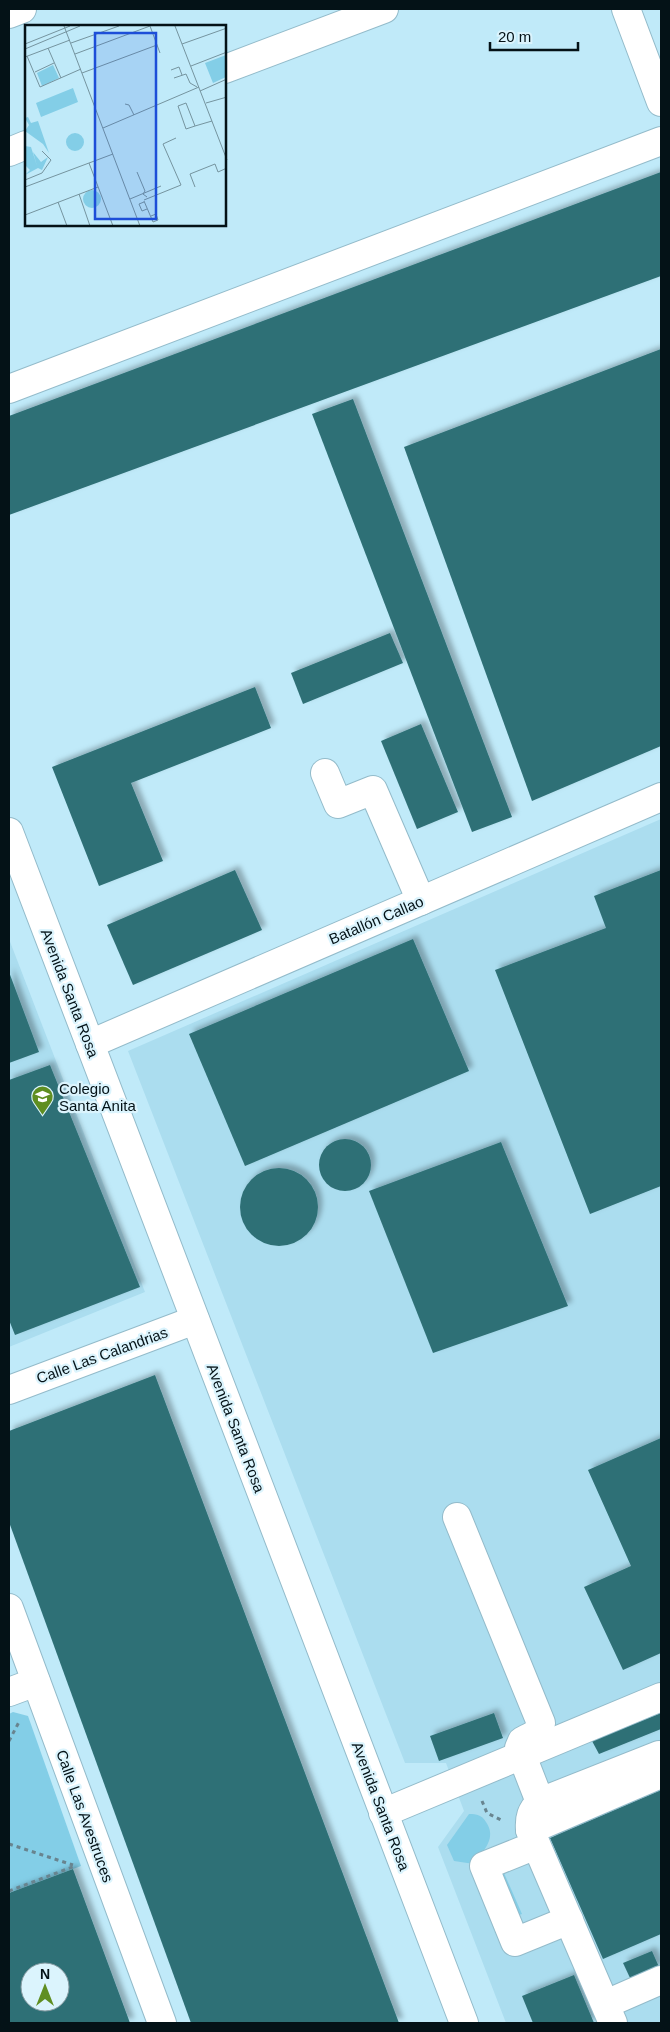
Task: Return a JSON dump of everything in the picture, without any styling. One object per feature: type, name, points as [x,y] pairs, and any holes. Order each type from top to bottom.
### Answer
[{"type":"street","points":[[9,14],[22,9]]},
{"type":"street","points":[[226,69],[384,9]]},
{"type":"street","points":[[626,9],[661,102]]},
{"type":"street","points":[[9,389],[661,141]]},
{"type":"street","points":[[9,152],[25,145]]},
{"type":"street","points":[[325,774],[338,804],[372,790],[421,901]]},
{"type":"street","name":"Batallón Callao","points":[[90,1044],[661,797]]},
{"type":"street","name":"Avenida Santa Rosa","points":[[9,832],[464,2023]]},
{"type":"street","name":"Calle Las Calandrias","points":[[9,1390],[195,1320]]},
{"type":"street","points":[[457,1518],[541,1723],[540,1729],[536,1734],[522,1741],[519,1748],[540,1802]]},
{"type":"street","name":"Calle Las Avestruces","points":[[9,1608],[162,2023]]},
{"type":"street","points":[[9,1692],[36,1682]]},
{"type":"street","points":[[383,1812],[661,1697]]},
{"type":"street","points":[[660,1764],[540,1802],[533,1809],[529,1820],[533,1838],[610,2014],[661,1980]]},
{"type":"street","points":[[569,1920],[515,1942],[484,1866],[660,1764]]},
{"type":"path","points":[[9,1741],[20,1719]]},
{"type":"path","points":[[9,1844],[76,1866],[9,1890]]},
{"type":"shaded area","points":[[661,819],[661,2023],[506,2023],[438,1847],[464,1811],[446,1763],[405,1763],[128,1051]]},
{"type":"shaded area","name":"Colegio Santa Anita","points":[[9,939],[145,1292],[9,1347]]},
{"type":"shaded area","points":[[13,1712],[28,1716],[81,1866],[9,1893],[9,1714]]},
{"type":"shaded area","points":[[469,1814],[481,1816],[486,1822],[490,1833],[488,1844],[474,1864],[454,1861],[447,1845]]},
{"type":"shaded area","points":[[504,1873],[522,1914],[516,1916],[499,1876]]},
{"type":"building","points":[[661,172],[661,276],[9,515],[9,416]]},
{"type":"building","points":[[661,349],[661,746],[532,801],[404,447]]},
{"type":"building","points":[[353,399],[512,817],[472,832],[312,414]]},
{"type":"building","points":[[390,633],[403,663],[303,704],[291,673]]},
{"type":"building","points":[[255,687],[271,728],[131,783],[163,861],[99,886],[52,767]]},
{"type":"building","points":[[421,724],[458,812],[417,829],[381,741]]},
{"type":"building","points":[[235,870],[262,930],[133,985],[107,925]]},
{"type":"building","points":[[661,870],[661,1186],[590,1214],[495,970],[606,928],[594,896]]},
{"type":"building","points":[[413,939],[469,1071],[245,1166],[189,1034]]},
{"type":"building","points":[[9,972],[39,1052],[9,1063]]},
{"type":"building","name":"Colegio Santa Anita","points":[[50,1065],[140,1287],[15,1335],[9,1320],[9,1080]]},
{"type":"building","points":[[345,1139],[355,1141],[363,1147],[369,1155],[371,1165],[369,1175],[363,1183],[355,1189],[345,1191],[335,1189],[327,1183],[321,1175],[319,1165],[321,1155],[327,1147],[335,1141]]},
{"type":"building","points":[[501,1142],[568,1306],[433,1353],[369,1191]]},
{"type":"building","points":[[279,1168],[294,1171],[306,1180],[315,1192],[318,1207],[315,1222],[306,1234],[294,1243],[279,1246],[264,1243],[252,1234],[243,1222],[240,1207],[243,1192],[252,1180],[264,1171]]},
{"type":"building","points":[[155,1375],[399,2023],[191,2023],[9,1522],[9,1431]]},
{"type":"building","points":[[661,1438],[661,1653],[623,1670],[584,1587],[631,1566],[588,1470]]},
{"type":"building","points":[[494,1713],[503,1738],[439,1761],[430,1736]]},
{"type":"building","points":[[661,1713],[661,1729],[599,1754],[592,1741]]},
{"type":"building","points":[[661,1790],[661,1934],[603,1959],[550,1838]]},
{"type":"building","points":[[73,1869],[130,2023],[9,2023],[9,1893]]},
{"type":"building","points":[[652,1951],[659,1967],[631,1980],[623,1963]]},
{"type":"building","points":[[574,1975],[594,2023],[533,2023],[522,1996]]},
{"type":"place","name":"Colegio Santa Anita","points":[[43,1116]]}]
